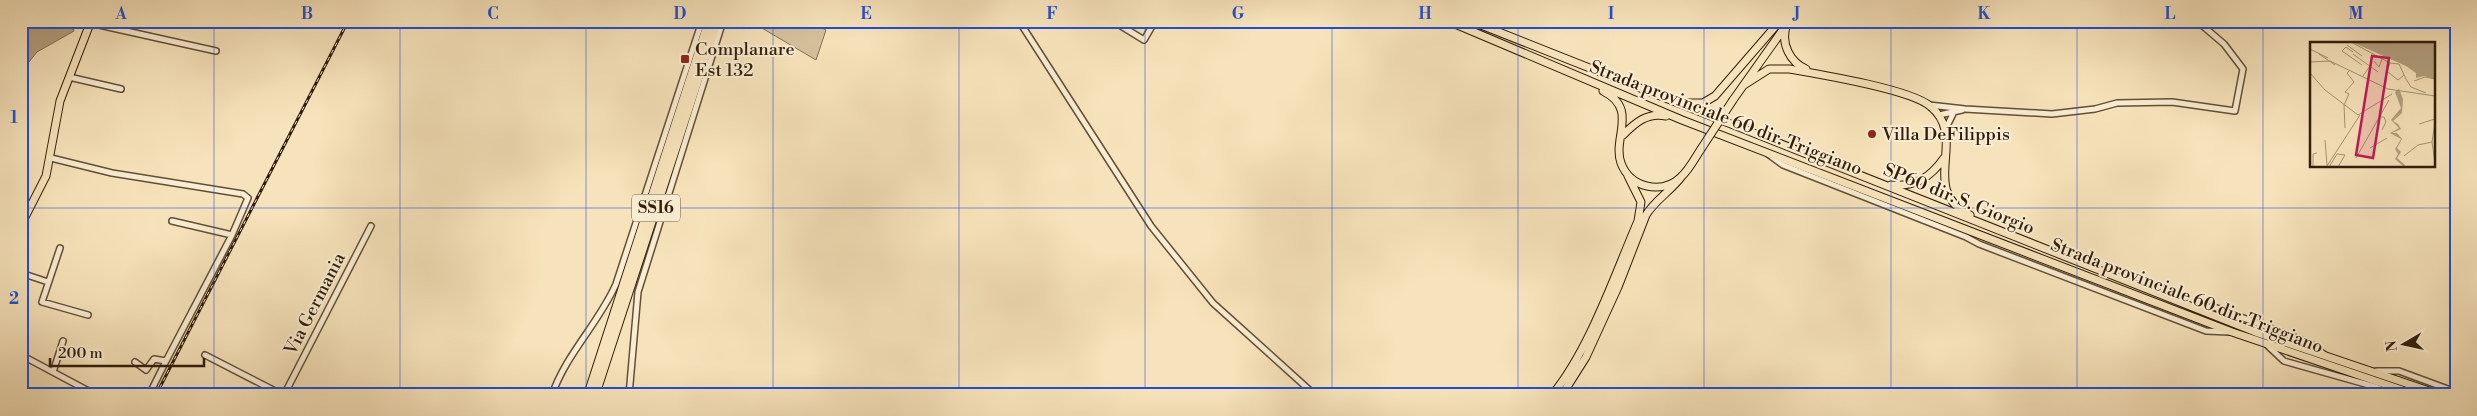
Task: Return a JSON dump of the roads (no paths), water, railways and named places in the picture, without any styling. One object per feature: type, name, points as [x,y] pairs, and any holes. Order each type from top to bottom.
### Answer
[{"type":"highway","name":"SS16","points":[[588,395],[709,21]]},
{"type":"highway","name":"SS16","points":[[595,395],[717,21]]},
{"type":"main road","name":"Strada provinciale 60 dir. Triggiano","points":[[1448,21],[1682,120],[2268,346],[2417,395]]},
{"type":"main road","name":"SP60 dir. S. Giorgio","points":[[1471,21],[2258,333],[2376,371],[2441,395]]},
{"type":"main road","points":[[21,225],[40,190],[51,158],[58,111],[69,77],[91,22]]},
{"type":"main road","points":[[1666,99],[1690,104],[1709,100],[1728,83],[1785,22]]},
{"type":"main road","points":[[1562,395],[1586,357],[1618,287],[1646,215],[1652,206],[1674,187],[1682,176],[1785,22]]},
{"type":"main road","points":[[1785,22],[1784,40],[1792,58],[1800,66],[1826,76]]},
{"type":"main road","points":[[1549,64],[1613,97],[1622,117],[1623,135],[1619,154],[1641,202],[1638,221],[1579,353],[1563,382],[1552,395]]},
{"type":"main road","points":[[1744,85],[1769,68],[1789,69],[1903,94],[1929,104],[1939,114],[1946,128],[1948,141],[1945,155],[1944,183],[1949,196],[1964,212],[1985,225]]},
{"type":"main road","points":[[1623,135],[1635,123],[1648,116],[1661,115],[1682,120]]},
{"type":"main road","points":[[1880,184],[1903,186],[1923,180],[1932,174],[1945,155]]},
{"type":"main road","points":[[1627,174],[1636,182],[1652,188],[1669,185],[1682,176]]},
{"type":"street","points":[[552,395],[562,372],[609,300],[616,284],[702,21]]},
{"type":"street","points":[[629,395],[638,292],[724,21]]},
{"type":"street","points":[[1019,21],[1150,226],[1213,303],[1314,395]]},
{"type":"street","points":[[1114,21],[1144,40],[1155,21]]},
{"type":"street","points":[[1929,104],[1965,110],[2052,114],[2095,109],[2117,102],[2172,102],[2235,111],[2243,69],[2224,44],[2197,21]]},
{"type":"street","points":[[91,22],[216,51]]},
{"type":"street","points":[[69,77],[121,89]]},
{"type":"street","points":[[1939,114],[1949,107]]},
{"type":"street","points":[[1939,114],[1965,110]]},
{"type":"street","points":[[1946,128],[1954,113]]},
{"type":"street","points":[[51,158],[112,173],[246,195],[248,202],[232,235],[149,395]]},
{"type":"street","points":[[172,221],[232,235]]},
{"type":"street","name":"Via Germania","points":[[283,395],[371,226]]},
{"type":"street","points":[[60,248],[42,302],[88,316]]},
{"type":"street","points":[[21,273],[48,282]]},
{"type":"street","points":[[53,372],[63,341]]},
{"type":"street","points":[[2268,346],[2284,361],[2376,387],[2394,395]]},
{"type":"street","points":[[205,355],[283,395]]},
{"type":"street","points":[[21,356],[96,395]]},
{"type":"street","points":[[135,362],[146,370],[154,359],[166,361]]},
{"type":"street","points":[[2376,371],[2399,371],[2456,392]]},
{"type":"railway","points":[[156,395],[348,21]]},
{"type":"place","name":"Complanare Est 132","points":[[685,59]]},
{"type":"place","name":"Villa DeFilippis","points":[[1872,134]]}]
